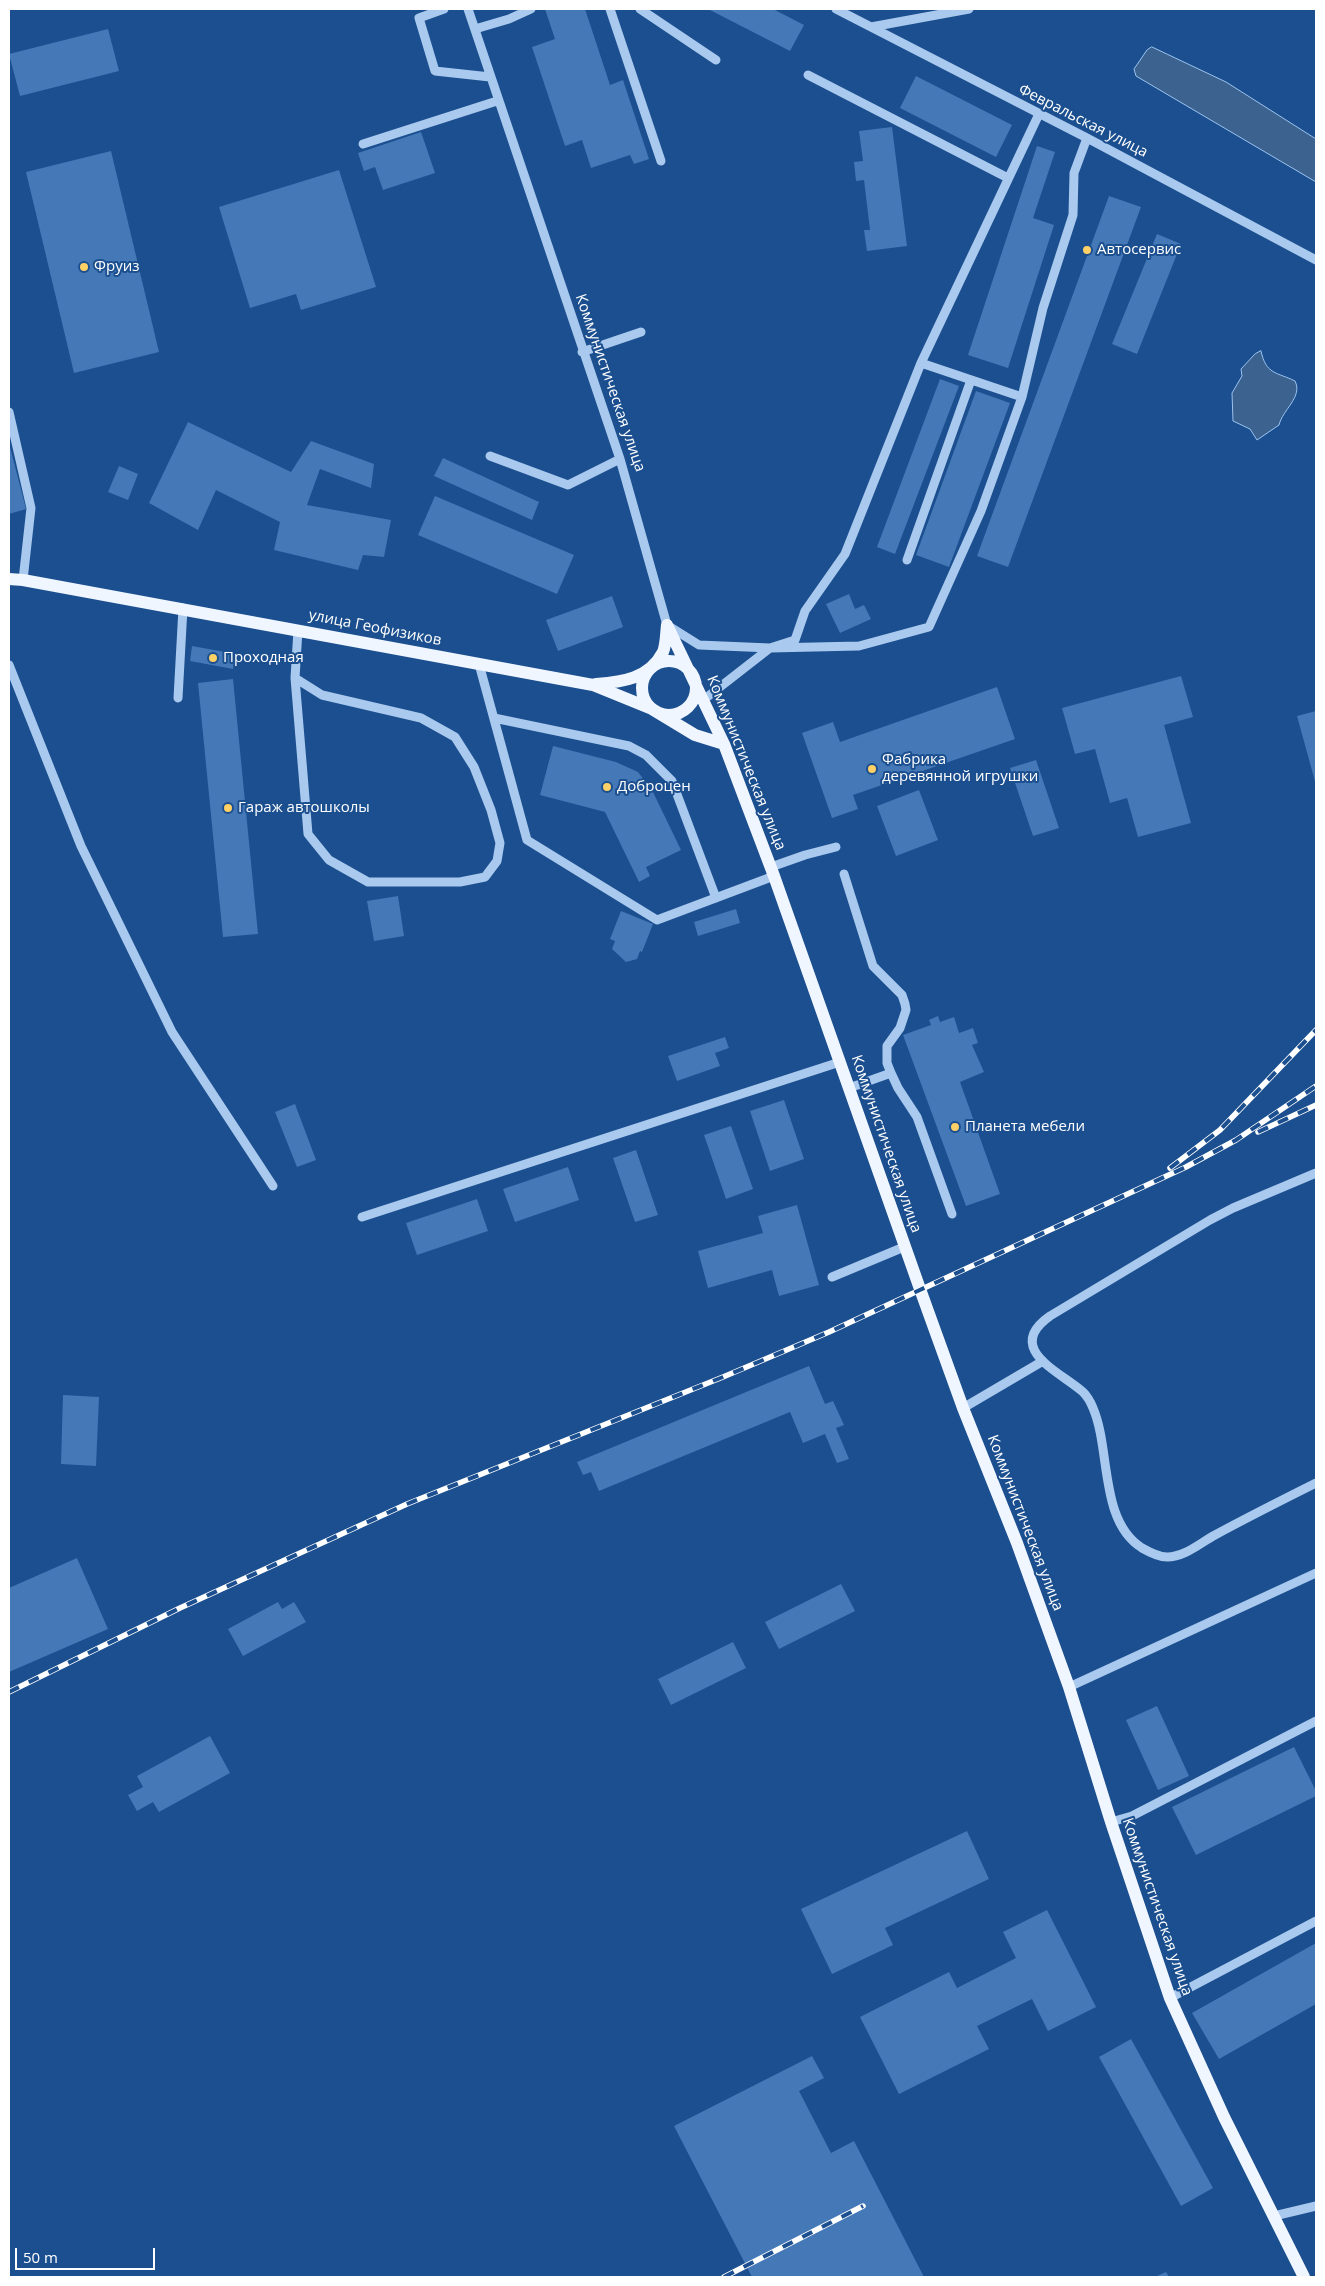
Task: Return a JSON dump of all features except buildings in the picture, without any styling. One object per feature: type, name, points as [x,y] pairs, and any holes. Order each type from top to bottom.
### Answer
[{"type":"main road","name":"улица Геофизиков","points":[[9,580],[23,580],[183,608],[593,685],[652,709],[695,735],[724,744]]},
{"type":"main road","points":[[593,685],[629,681],[649,668],[659,662],[677,662],[685,666],[693,676],[696,688],[695,696],[685,710],[669,715],[652,709],[645,702],[642,692],[643,676],[649,668],[663,652],[667,625]]},
{"type":"main road","name":"Коммунистическая улица","points":[[667,625],[724,744],[773,872],[904,1247],[963,1408],[1020,1551],[1069,1687],[1111,1822],[1170,1998],[1224,2117],[1304,2277]]},
{"type":"street","points":[[444,9],[419,18],[435,71],[490,77]]},
{"type":"street","name":"Коммунистическая улица","points":[[468,9],[497,101],[620,460],[667,625]]},
{"type":"street","points":[[475,29],[509,19],[531,9]]},
{"type":"street","points":[[610,9],[661,161]]},
{"type":"street","points":[[640,9],[716,60]]},
{"type":"street","name":"Февральская улица","points":[[836,9],[1087,138],[1316,260]]},
{"type":"street","points":[[871,27],[969,9]]},
{"type":"street","points":[[808,75],[1008,178]]},
{"type":"street","points":[[363,144],[497,101]]},
{"type":"street","points":[[702,701],[770,648],[795,640],[805,611],[845,554],[921,363],[1039,114]]},
{"type":"street","points":[[667,625],[699,645],[770,648],[859,646],[929,627],[981,511],[1022,397],[1043,308],[1073,215],[1074,173],[1087,138]]},
{"type":"street","points":[[582,352],[640,332]]},
{"type":"street","points":[[921,363],[1022,397]]},
{"type":"street","points":[[907,560],[971,380]]},
{"type":"street","points":[[9,412],[31,508],[23,580]]},
{"type":"street","points":[[490,456],[568,485],[620,460]]},
{"type":"street","points":[[178,698],[183,608]]},
{"type":"street","points":[[295,678],[322,695],[421,718],[455,737],[474,768],[491,810],[500,843],[497,861],[485,877],[460,882],[368,882],[329,860],[308,834],[295,678],[298,630]]},
{"type":"street","points":[[479,664],[527,840],[657,920],[716,898],[805,855],[836,847]]},
{"type":"street","points":[[9,665],[81,846],[172,1032],[273,1186]]},
{"type":"street","points":[[494,718],[629,746],[646,755],[672,781],[716,898]]},
{"type":"street","points":[[844,874],[872,966],[902,995],[905,1004],[906,1010],[900,1028],[890,1038],[887,1046],[887,1063],[898,1088],[917,1117],[952,1214]]},
{"type":"street","points":[[362,1217],[840,1062]]},
{"type":"street","points":[[849,1088],[891,1073]]},
{"type":"street","points":[[1316,1173],[1233,1208],[1050,1316],[1041,1322],[1032,1340],[1034,1350],[1043,1361],[1056,1374],[1085,1394],[1093,1408],[1101,1438],[1112,1500],[1124,1531],[1135,1544],[1150,1553],[1166,1557],[1183,1554],[1213,1536],[1316,1483]]},
{"type":"street","points":[[832,1277],[904,1247]]},
{"type":"street","points":[[963,1408],[1043,1361]]},
{"type":"street","points":[[1069,1687],[1316,1572]]},
{"type":"street","points":[[1111,1822],[1132,1816],[1316,1721]]},
{"type":"street","points":[[1170,1998],[1316,1921]]},
{"type":"street","points":[[1274,2216],[1316,2206]]},
{"type":"water","points":[[1152,47],[1226,82],[1316,139],[1316,182],[1136,76],[1134,69],[1147,50]]},
{"type":"water","points":[[1261,351],[1269,369],[1295,381],[1297,387],[1295,398],[1279,425],[1257,440],[1250,429],[1233,421],[1232,393],[1242,376],[1241,369],[1255,354]]},
{"type":"railway","points":[[1170,1168],[1220,1130],[1316,1030]]},
{"type":"railway","points":[[9,1692],[180,1608],[407,1504],[723,1377],[829,1332],[1186,1167],[1236,1140],[1316,1086]]},
{"type":"railway","points":[[1258,1132],[1316,1105]]},
{"type":"railway","points":[[724,2277],[863,2206]]},
{"type":"place","name":"Автосервис","points":[[1087,250]]},
{"type":"place","name":"Фруиз","points":[[84,267]]},
{"type":"place","name":"Проходная","points":[[213,658]]},
{"type":"place","name":"Фабрика деревянной игрушки","points":[[872,769]]},
{"type":"place","name":"Доброцен","points":[[607,787]]},
{"type":"place","name":"Гараж автошколы","points":[[228,808]]},
{"type":"place","name":"Планета мебели","points":[[955,1127]]}]
